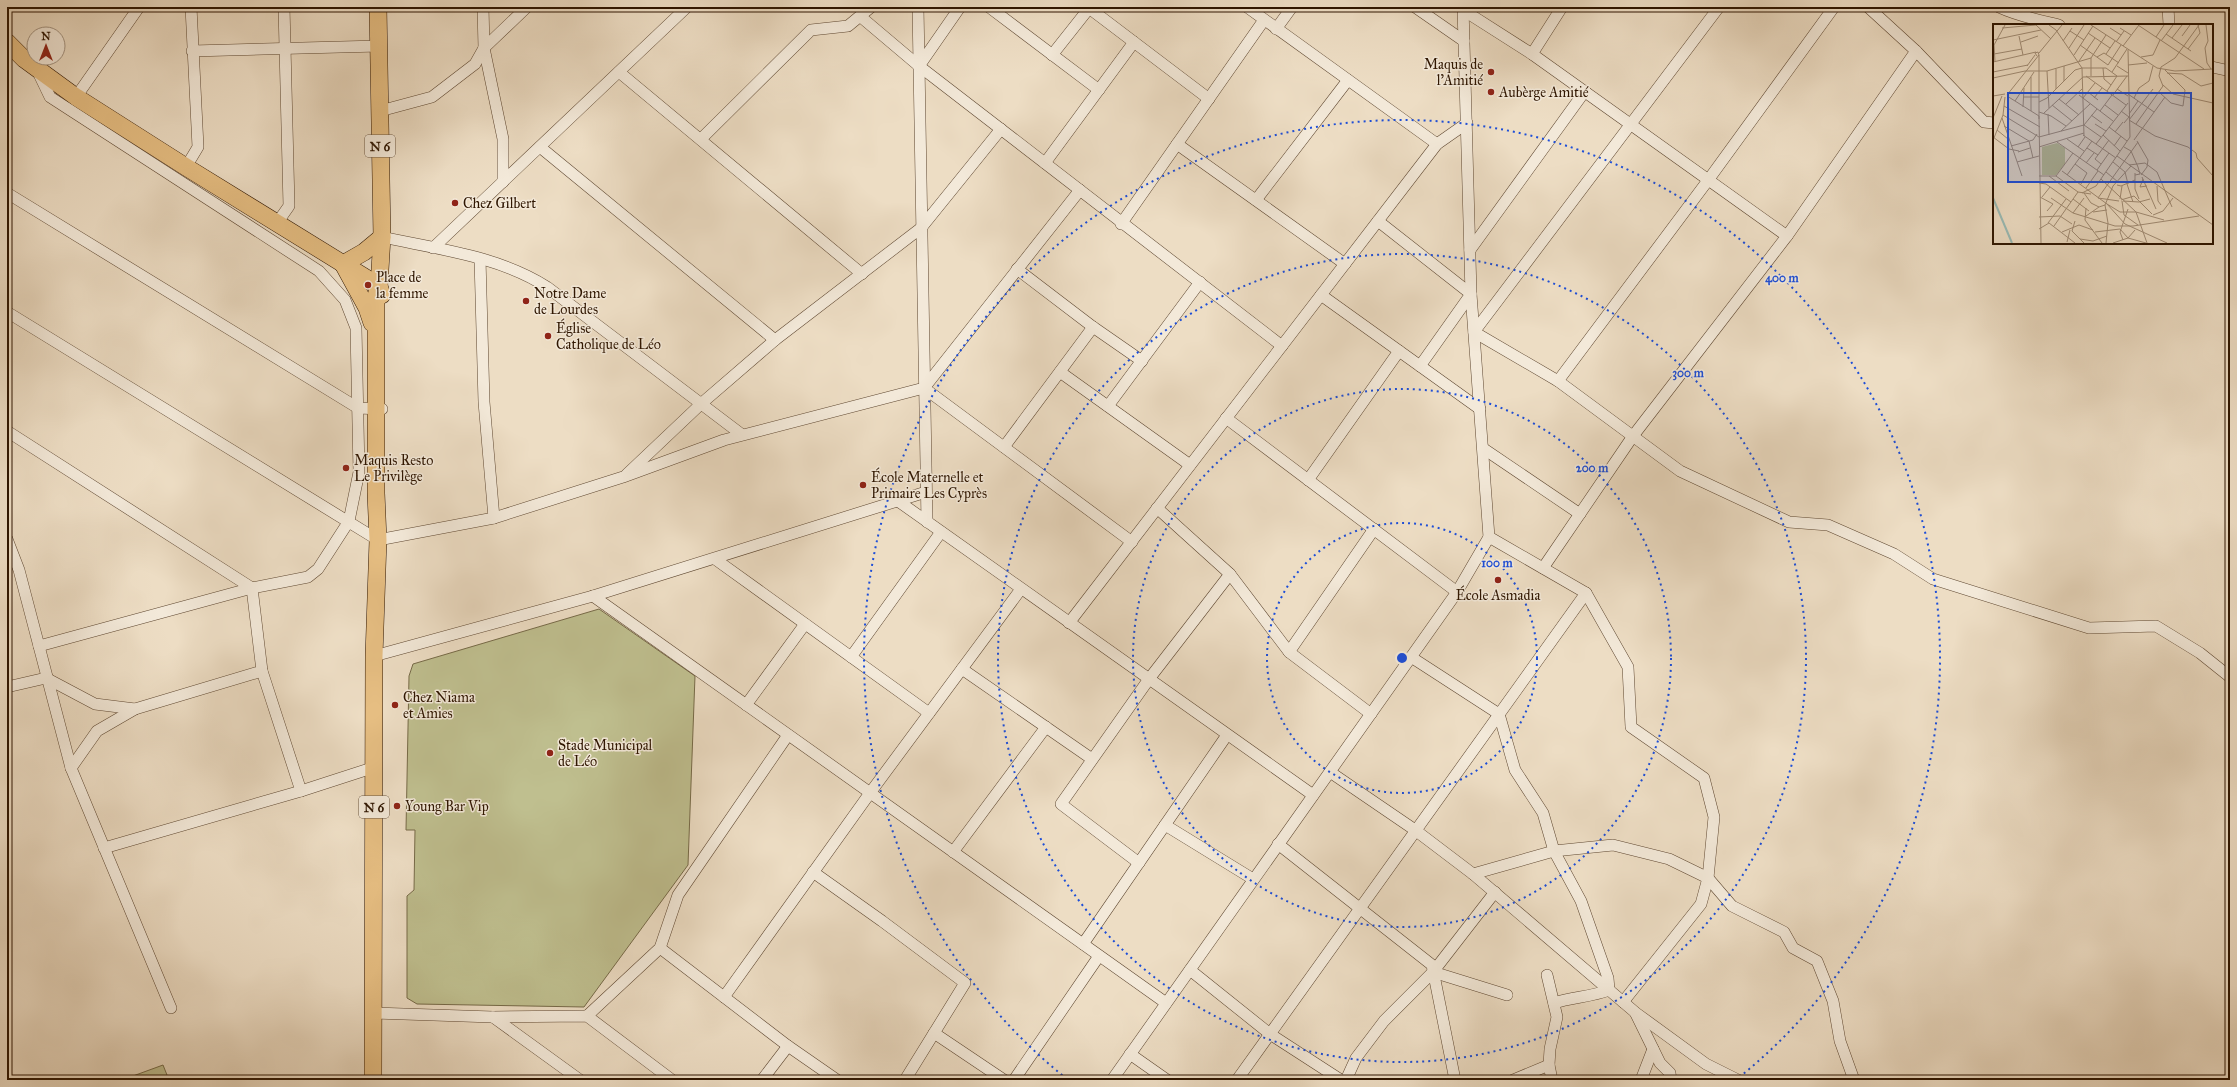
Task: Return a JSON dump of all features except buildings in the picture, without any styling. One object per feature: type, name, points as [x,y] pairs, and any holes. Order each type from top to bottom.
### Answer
[{"type":"main road","name":"N 6","points":[[373,1080],[374,656],[378,537],[381,522],[386,438],[380,409],[376,341],[376,296],[379,286],[382,237],[378,7]]},
{"type":"main road","points":[[7,42],[26,59]]},
{"type":"main road","points":[[7,54],[26,61]]},
{"type":"main road","points":[[34,66],[76,97],[379,286]]},
{"type":"main road","points":[[343,264],[364,252],[382,237]]},
{"type":"main road","points":[[343,264],[367,308],[376,341]]},
{"type":"main road","name":"N 6","points":[[379,286],[382,296],[380,409]]},
{"type":"street","points":[[76,97],[140,7]]},
{"type":"street","points":[[186,167],[198,147],[191,7]]},
{"type":"street","points":[[277,223],[289,206],[284,7]]},
{"type":"street","points":[[483,7],[484,48],[502,138],[503,182]]},
{"type":"street","points":[[380,111],[432,97],[475,64],[484,48],[527,7]]},
{"type":"street","points":[[433,248],[687,7]]},
{"type":"street","points":[[701,139],[811,30],[848,26],[861,17],[871,7]]},
{"type":"street","points":[[918,7],[927,522]]},
{"type":"street","points":[[919,66],[960,7]]},
{"type":"street","points":[[989,7],[1099,90]]},
{"type":"street","points":[[1247,7],[1437,144]]},
{"type":"street","points":[[1276,29],[1292,7]]},
{"type":"street","points":[[1415,7],[1464,41]]},
{"type":"street","points":[[1532,54],[1562,7]]},
{"type":"street","points":[[1474,332],[1719,7]]},
{"type":"street","points":[[1558,381],[1709,179],[1834,7]]},
{"type":"street","points":[[1868,7],[1916,51],[1984,122],[1993,123]]},
{"type":"street","points":[[1999,7],[2016,15],[2029,16],[2056,24]]},
{"type":"street","points":[[2168,7],[2169,24]]},
{"type":"street","points":[[1052,55],[1090,8],[1209,99]]},
{"type":"street","points":[[1112,1080],[1457,592],[1489,537],[1484,449],[1471,294],[1463,9]]},
{"type":"street","points":[[1463,9],[1585,91],[1787,236]]},
{"type":"street","points":[[861,17],[919,66],[1282,346]]},
{"type":"street","points":[[1122,224],[1264,20]]},
{"type":"street","points":[[1045,163],[1134,42]]},
{"type":"street","points":[[192,51],[379,46]]},
{"type":"street","points":[[1543,568],[1633,436],[1787,236],[1916,51]]},
{"type":"street","points":[[32,66],[50,98],[319,271],[345,300],[356,328],[359,472],[349,521],[318,568],[308,577],[252,588],[39,646]]},
{"type":"street","points":[[2213,67],[2230,71]]},
{"type":"street","points":[[619,72],[862,274]]},
{"type":"street","points":[[1256,200],[1348,80]]},
{"type":"street","points":[[1470,250],[1585,91]]},
{"type":"street","points":[[1069,623],[1437,144],[1467,123]]},
{"type":"street","points":[[623,477],[702,403],[775,340],[921,228],[1001,129]]},
{"type":"street","points":[[1177,144],[1345,264]]},
{"type":"street","points":[[540,147],[775,340]]},
{"type":"street","points":[[7,312],[349,521],[378,537],[494,518],[623,477],[741,434],[924,388],[1080,190]]},
{"type":"street","points":[[7,192],[358,408],[380,409]]},
{"type":"street","points":[[1378,221],[1471,294]]},
{"type":"street","points":[[382,237],[433,248],[527,274],[547,287],[741,434]]},
{"type":"street","points":[[480,260],[484,402],[494,518]]},
{"type":"street","points":[[1017,270],[1093,327],[1142,361]]},
{"type":"street","points":[[1108,406],[1200,282]]},
{"type":"street","points":[[1420,366],[1471,294]]},
{"type":"street","points":[[1321,295],[1480,409]]},
{"type":"street","points":[[1004,447],[1093,327]]},
{"type":"street","points":[[1474,332],[1558,381],[1680,471],[1788,522],[1828,525],[1894,554],[1933,579],[2089,628],[2156,626],[2200,653],[2230,677]]},
{"type":"street","points":[[1308,480],[1399,351]]},
{"type":"street","points":[[1060,372],[1190,465]]},
{"type":"street","points":[[924,388],[1132,542]]},
{"type":"street","points":[[1226,418],[1457,592]]},
{"type":"street","points":[[7,431],[252,588]]},
{"type":"street","points":[[1484,449],[1580,514]]},
{"type":"street","points":[[374,656],[593,596],[926,492]]},
{"type":"street","points":[[898,501],[1313,795]]},
{"type":"street","points":[[1157,508],[1230,574],[1289,652],[1371,714]]},
{"type":"street","points":[[1289,652],[1374,529]]},
{"type":"street","points":[[851,657],[942,532]]},
{"type":"street","points":[[1489,537],[1586,593],[1628,667],[1631,727],[1704,778],[1714,817],[1708,878],[1701,904],[1623,1002]]},
{"type":"street","points":[[7,540],[19,570],[46,678],[71,768],[171,1008]]},
{"type":"street","points":[[715,559],[929,713]]},
{"type":"street","points":[[7,560],[19,570]]},
{"type":"street","points":[[1139,863],[1061,804],[1149,679],[1230,574]]},
{"type":"street","points":[[252,588],[262,671],[301,791]]},
{"type":"street","points":[[724,997],[870,793],[1021,589]]},
{"type":"street","points":[[1237,1080],[1586,593]]},
{"type":"street","points":[[593,596],[1166,1003]]},
{"type":"street","points":[[746,705],[805,624]]},
{"type":"street","points":[[1411,657],[1500,714],[1516,770],[1543,813],[1554,851],[1581,901],[1608,978],[1609,990]]},
{"type":"street","points":[[962,668],[1092,759]]},
{"type":"street","points":[[71,768],[97,731],[135,709],[262,671]]},
{"type":"street","points":[[7,687],[46,678],[95,704],[135,709]]},
{"type":"street","points":[[953,852],[1046,727]]},
{"type":"street","points":[[587,1016],[660,948],[678,894],[788,735]]},
{"type":"street","points":[[1083,944],[1227,735]]},
{"type":"street","points":[[104,848],[301,791],[374,767]]},
{"type":"street","points":[[1330,772],[1415,830],[1473,874],[1636,1013],[1706,1064],[1738,1080]]},
{"type":"street","points":[[1165,825],[1254,880]]},
{"type":"street","points":[[1278,844],[1432,965],[1455,1080]]},
{"type":"street","points":[[1473,874],[1554,851],[1613,845],[1669,859],[1708,878],[1732,906],[1784,932],[1793,948],[1817,961],[1833,1001],[1840,1041],[1854,1080]]},
{"type":"street","points":[[813,872],[882,920],[964,983],[905,1080]]},
{"type":"street","points":[[1346,1080],[1356,1058],[1384,1021],[1433,972],[1495,892]]},
{"type":"street","points":[[660,948],[788,1046],[837,1080]]},
{"type":"street","points":[[1014,1080],[1099,956]]},
{"type":"street","points":[[1190,970],[1270,1034],[1341,1080]]},
{"type":"street","points":[[1433,972],[1506,995]]},
{"type":"street","points":[[1547,975],[1557,1016],[1550,1049],[1549,1065],[1552,1080]]},
{"type":"street","points":[[1554,1003],[1568,999],[1594,996],[1609,990]]},
{"type":"street","points":[[374,1013],[493,1016],[587,1016],[672,1080]]},
{"type":"street","points":[[1636,1013],[1660,1063],[1670,1073],[1671,1080]]},
{"type":"street","points":[[493,1016],[580,1080]]},
{"type":"street","points":[[934,1033],[1004,1080]]},
{"type":"street","points":[[762,1080],[788,1046]]},
{"type":"street","points":[[1641,1080],[1653,1049]]},
{"type":"street","points":[[1130,1054],[1167,1080]]},
{"type":"street","points":[[1513,1080],[1549,1065]]},
{"type":"green space","name":"Stade Municipal de Léo","points":[[599,609],[695,676],[688,865],[584,1007],[417,1004],[407,998],[407,896],[414,890],[415,830],[406,830],[409,676],[413,664]]},
{"type":"green space","points":[[163,1065],[169,1080],[122,1080]]},
{"type":"place","name":"Maquis de l'Amitié","points":[[1491,72]]},
{"type":"place","name":"Aubèrge Amitié","points":[[1491,92]]},
{"type":"place","name":"Chez Gilbert","points":[[455,203]]},
{"type":"place","name":"Place de la femme","points":[[368,285]]},
{"type":"place","name":"Notre Dame de Lourdes","points":[[526,301]]},
{"type":"place","name":"Église Catholique de Léo","points":[[548,336]]},
{"type":"place","name":"Maquis Resto Le Privilège","points":[[346,468]]},
{"type":"place","name":"École Maternelle et Primaire Les Cyprès","points":[[863,485]]},
{"type":"place","name":"École Asmadia","points":[[1498,580]]},
{"type":"place","name":"Chez Niama et Amies","points":[[395,705]]},
{"type":"place","name":"Stade Municipal de Léo","points":[[550,753]]},
{"type":"place","name":"Young Bar Vip","points":[[397,806]]}]
